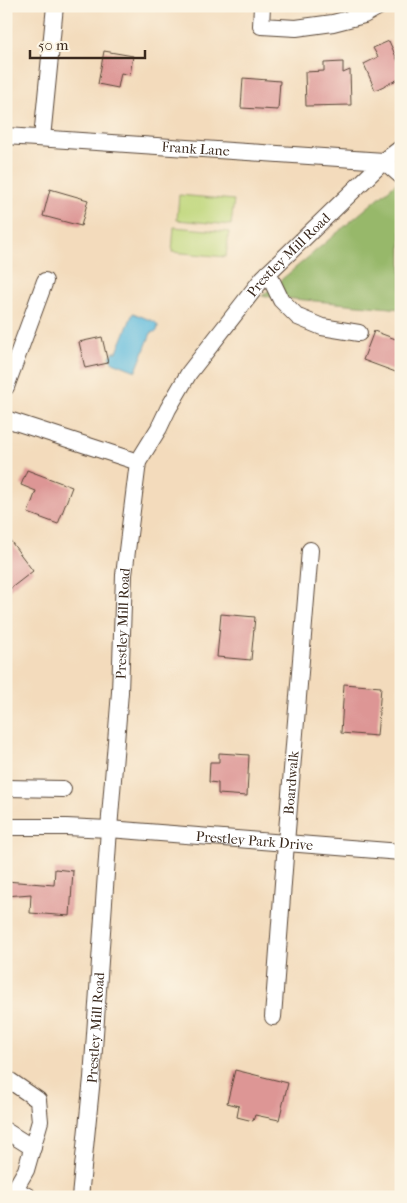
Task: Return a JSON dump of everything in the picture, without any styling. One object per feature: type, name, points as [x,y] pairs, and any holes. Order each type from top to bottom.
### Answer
[{"type":"street","points":[[42,138],[54,6]]},
{"type":"street","points":[[262,6],[261,26],[296,28],[333,23],[364,15],[380,6]]},
{"type":"street","name":"Frank Lane","points":[[6,136],[384,161]]},
{"type":"street","name":"Prestley Mill Road","points":[[80,1197],[92,1078],[108,829],[120,692],[124,575],[138,462],[189,373],[263,278],[384,161],[401,148]]},
{"type":"street","points":[[384,161],[401,176]]},
{"type":"street","points":[[268,273],[281,300],[298,318],[322,327],[359,333]]},
{"type":"street","points":[[6,387],[45,281]]},
{"type":"street","points":[[6,419],[138,462]]},
{"type":"street","name":"Boardwalk","points":[[273,1017],[310,550]]},
{"type":"street","points":[[6,788],[63,789]]},
{"type":"street","name":"Prestley Park Drive","points":[[6,827],[108,829],[401,852]]},
{"type":"street","points":[[6,1078],[38,1100],[40,1121],[33,1148],[26,1170],[12,1185],[29,1197]]},
{"type":"street","points":[[6,1132],[33,1148]]},
{"type":"green space","points":[[401,179],[401,309],[262,296]]},
{"type":"green space","points":[[179,195],[234,200],[231,225],[177,220]]},
{"type":"green space","points":[[174,227],[229,232],[226,257],[172,252]]},
{"type":"water","points":[[133,313],[155,322],[158,326],[157,331],[151,333],[136,371],[113,362],[110,356],[117,352]]},
{"type":"building","points":[[389,41],[401,68],[401,78],[375,90],[364,64],[378,57],[373,48]]},
{"type":"building","points":[[104,51],[133,56],[130,75],[121,73],[118,88],[98,84]]},
{"type":"building","points":[[343,62],[343,73],[350,70],[351,105],[306,106],[305,72],[324,71],[324,63]]},
{"type":"building","points":[[243,78],[280,81],[278,110],[241,108]]},
{"type":"building","points":[[50,189],[88,200],[81,226],[43,216]]},
{"type":"building","points":[[374,331],[401,341],[401,374],[363,360]]},
{"type":"building","points":[[102,337],[108,363],[85,368],[79,342]]},
{"type":"building","points":[[27,470],[72,487],[58,524],[28,513],[36,491],[21,485]]},
{"type":"building","points":[[6,535],[33,571],[6,592]]},
{"type":"building","points":[[221,614],[255,617],[251,660],[217,657]]},
{"type":"building","points":[[344,684],[381,687],[377,736],[341,733]]},
{"type":"building","points":[[219,753],[249,755],[247,796],[218,794],[218,783],[209,782],[210,762],[219,762]]},
{"type":"building","points":[[55,869],[73,871],[70,916],[30,913],[31,894],[6,896],[6,881],[54,885]]},
{"type":"building","points":[[235,1070],[288,1083],[279,1120],[255,1115],[253,1121],[237,1117],[239,1106],[227,1103]]}]
